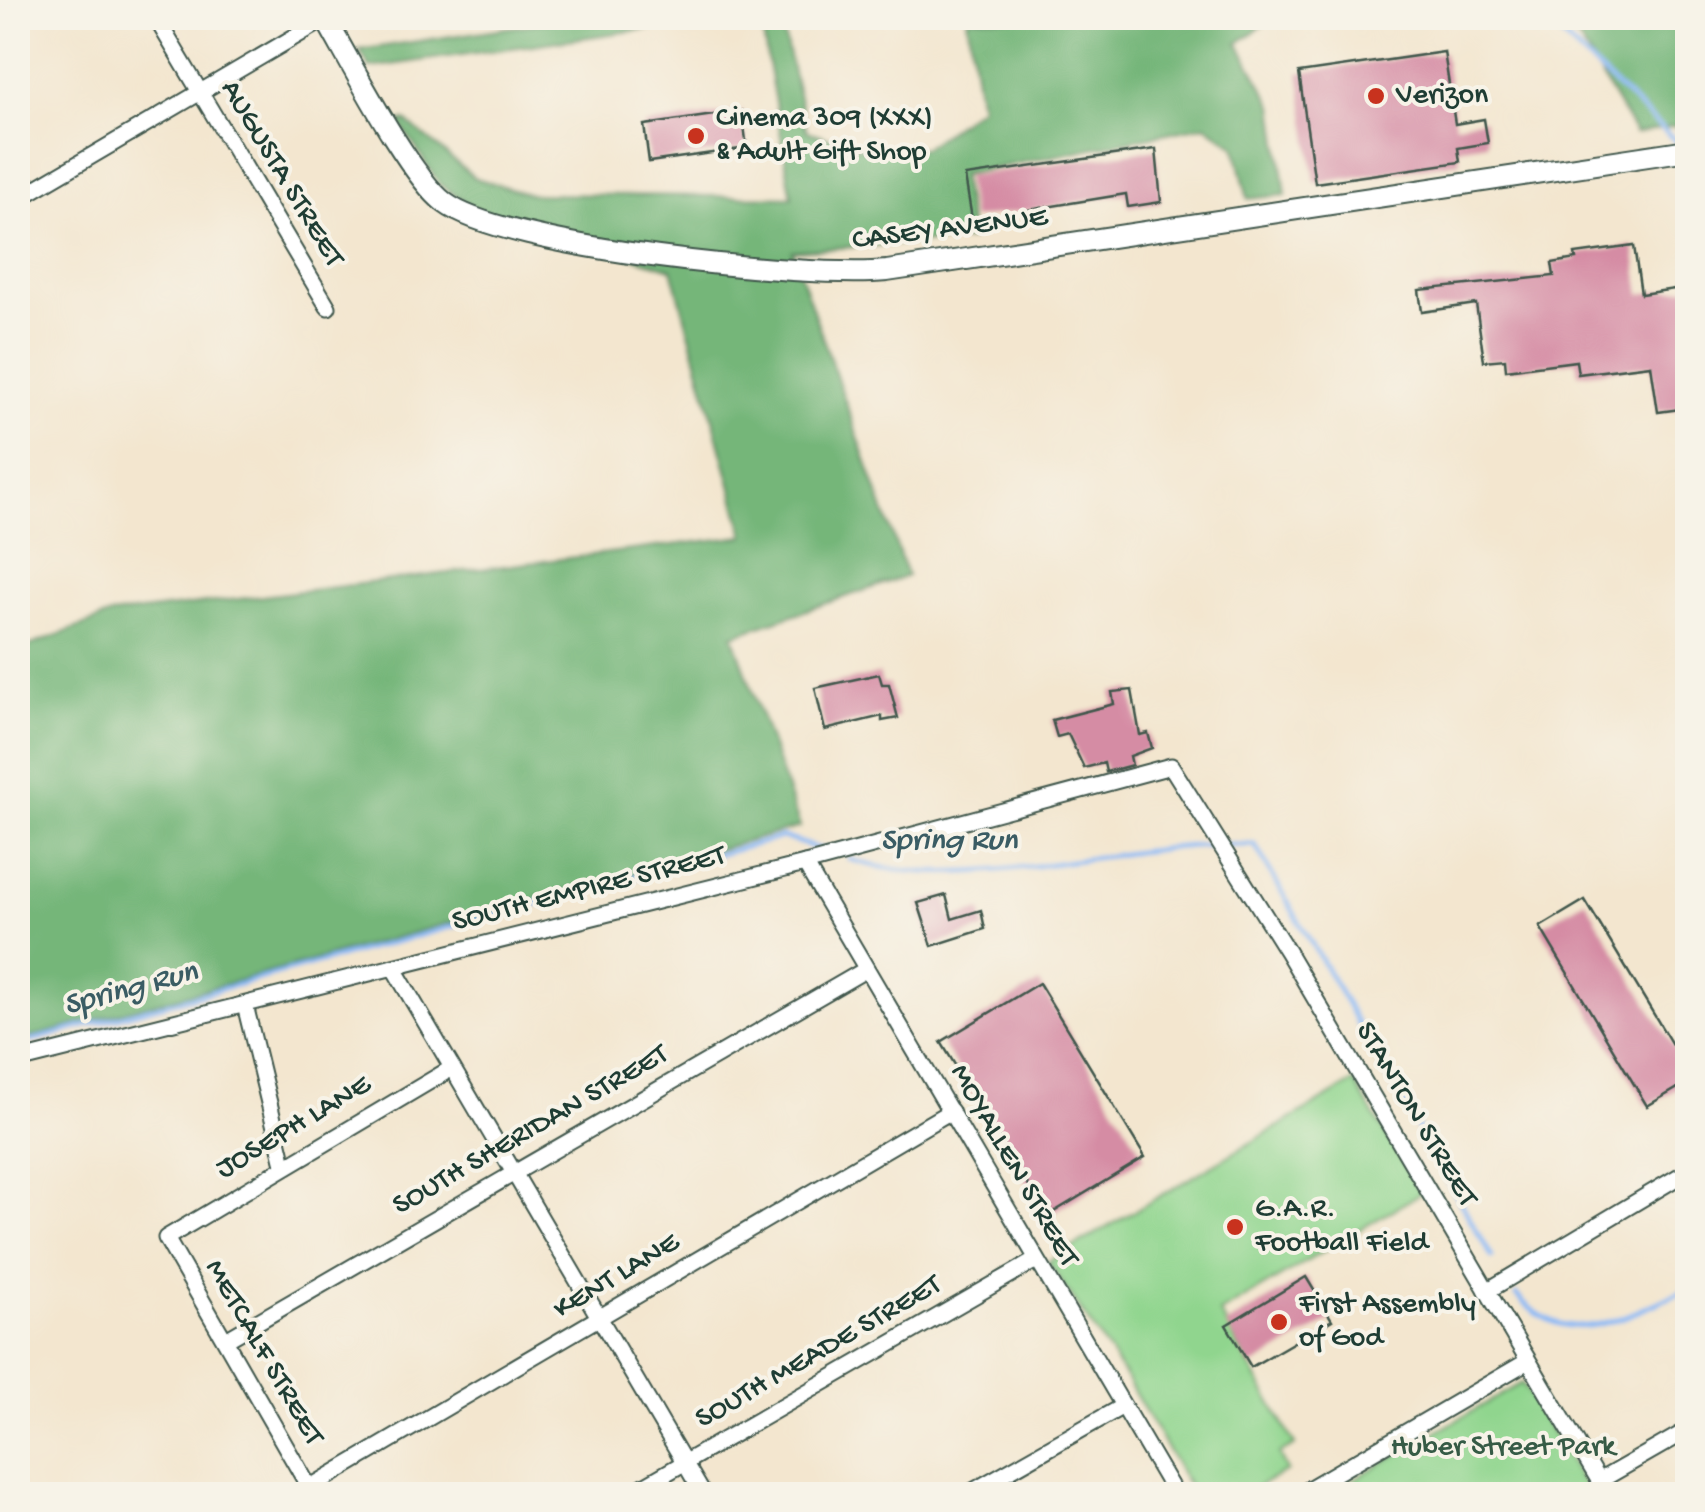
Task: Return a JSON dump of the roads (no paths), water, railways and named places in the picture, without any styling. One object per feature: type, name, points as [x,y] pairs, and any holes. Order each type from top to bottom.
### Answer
[{"type":"street","name":"AUGUSTA STREET","points":[[156,18],[328,307]]},
{"type":"street","points":[[18,199],[325,18]]},
{"type":"street","name":"CASEY AVENUE","points":[[325,18],[426,185],[466,216],[492,226],[577,243],[792,272],[886,271],[1688,150]]},
{"type":"street","name":"STANTON STREET","points":[[1172,766],[1603,1488]]},
{"type":"street","name":"SOUTH EMPIRE STREET","points":[[18,1061],[876,846],[1172,766]]},
{"type":"street","name":"MOYALLEN STREET","points":[[805,864],[1175,1494]]},
{"type":"street","points":[[392,967],[703,1494]]},
{"type":"street","name":"SOUTH SHERIDAN STREET","points":[[226,1340],[864,970]]},
{"type":"street","points":[[244,1006],[284,1164]]},
{"type":"street","name":"JOSEPH LANE","points":[[166,1238],[284,1164],[452,1068]]},
{"type":"street","name":"KENT LANE","points":[[312,1491],[951,1111]]},
{"type":"street","points":[[1487,1291],[1688,1170]]},
{"type":"street","name":"METCALF STREET","points":[[166,1238],[312,1491]]},
{"type":"street","name":"SOUTH MEADE STREET","points":[[630,1494],[1036,1260]]},
{"type":"street","points":[[1300,1494],[1528,1361]]},
{"type":"street","points":[[968,1494],[1123,1406]]},
{"type":"street","points":[[1603,1488],[1688,1430]]},
{"type":"waterway","points":[[1542,18],[1679,144]]},
{"type":"waterway","name":"Spring Run","points":[[18,1044],[782,837],[829,852]]},
{"type":"waterway","name":"Spring Run","points":[[849,859],[891,869],[982,871],[1215,845]]},
{"type":"waterway","name":"Spring Run","points":[[1226,845],[1255,845],[1492,1257]]},
{"type":"waterway","name":"Spring Run","points":[[1516,1295],[1537,1313],[1557,1323],[1578,1327],[1620,1318],[1688,1290]]},
{"type":"place","name":"Verizon","points":[[1376,96]]},
{"type":"place","name":"Cinema 309 (XXX) & Adult Gift Shop","points":[[696,136]]},
{"type":"place","name":"G.A.R. Football Field","points":[[1235,1227]]},
{"type":"place","name":"First Assembly of God","points":[[1279,1322]]},
{"type":"park label","name":"Huber Street Park","points":[[1503,1448]]}]
